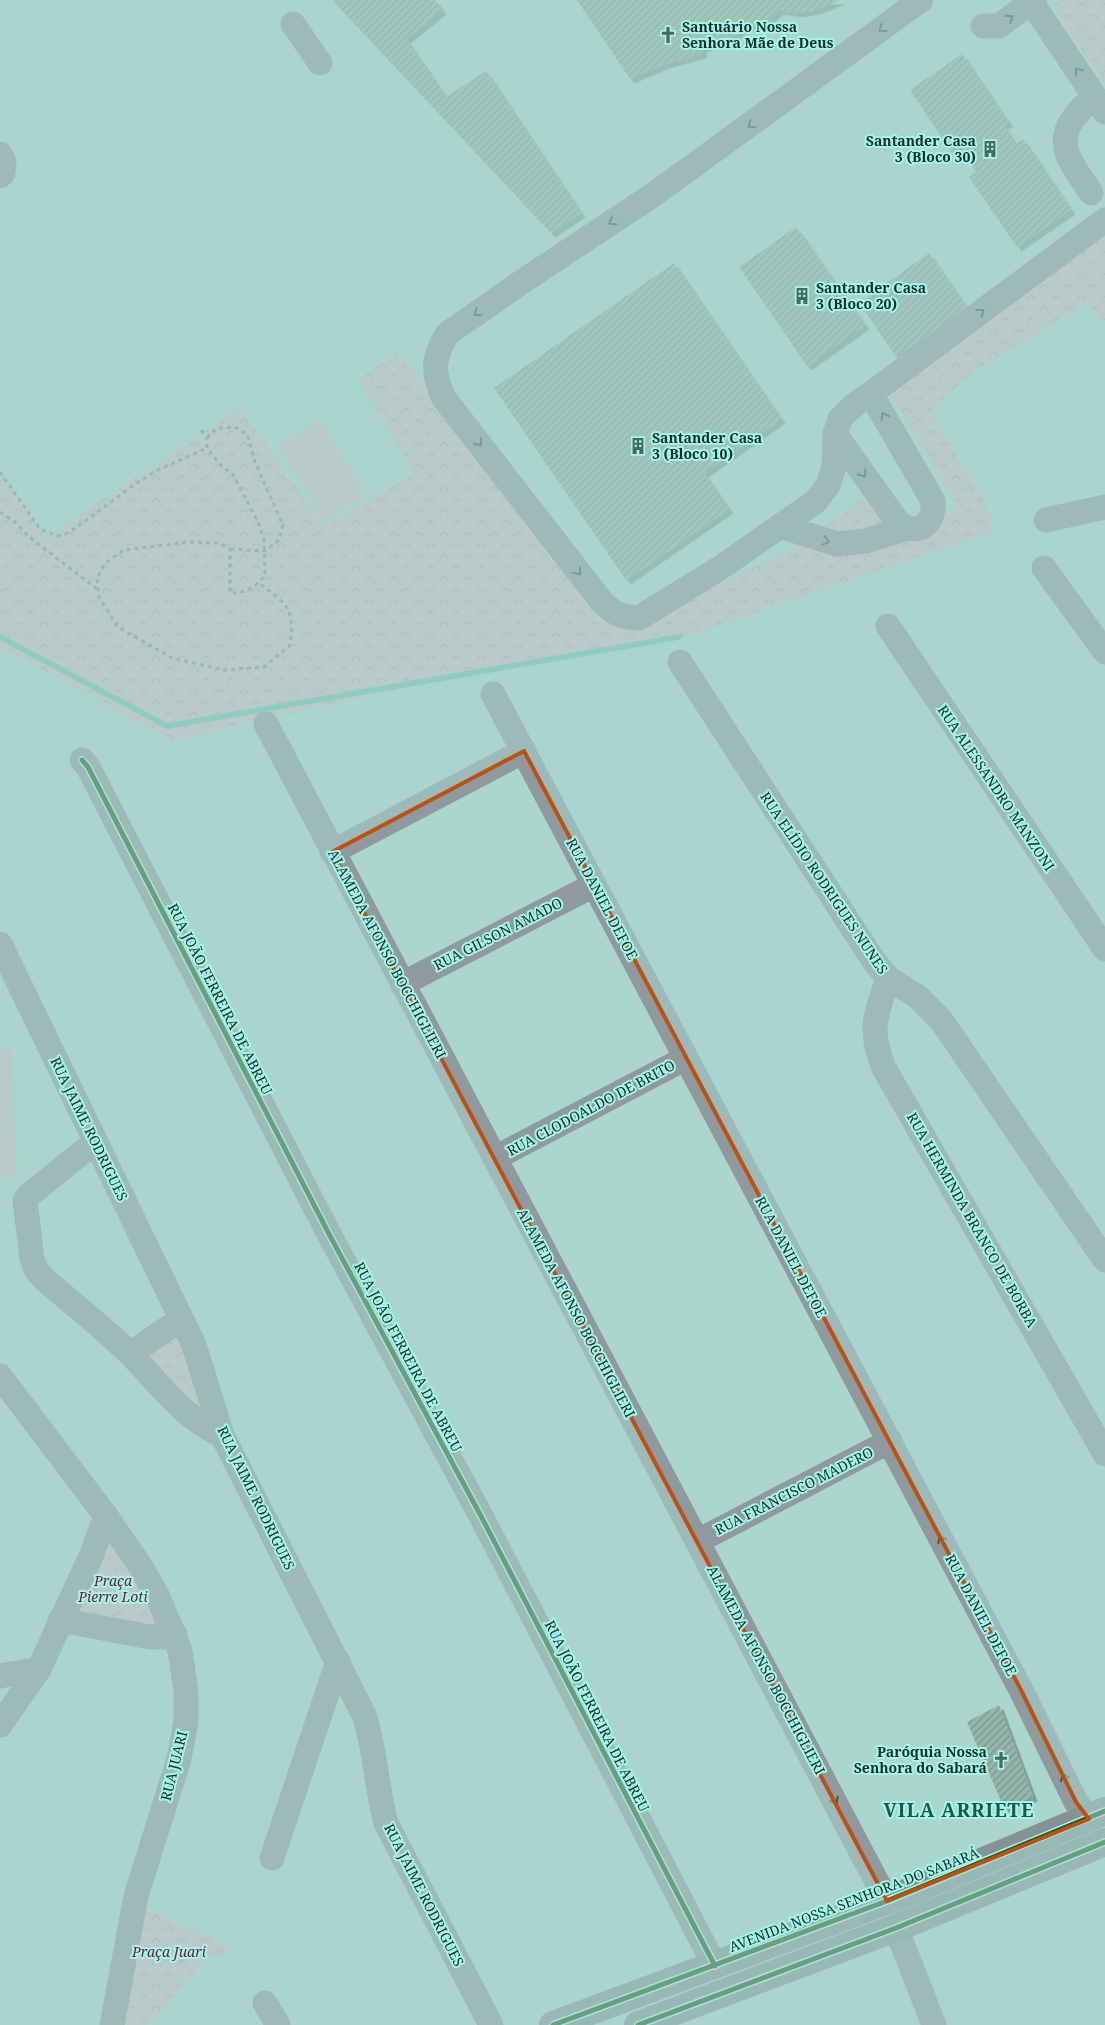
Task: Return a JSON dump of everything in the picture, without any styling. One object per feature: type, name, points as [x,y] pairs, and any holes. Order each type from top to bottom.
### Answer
[{"type":"main road","name":"AVENIDA NOSSA SENHORA DO SABARÁ","points":[[553,2025],[887,1901],[1097,1815]]},
{"type":"main road","points":[[638,2025],[670,2019],[1105,1842]]},
{"type":"main road","points":[[793,1936],[802,1964]]},
{"type":"street","points":[[921,0],[653,195],[529,276],[447,334],[438,348],[434,366],[437,382],[443,397],[602,602],[611,611],[622,617],[639,618],[720,568],[816,501],[828,485],[834,467],[835,434],[840,419],[854,404],[1105,220]]},
{"type":"street","points":[[983,26],[999,26],[1033,1],[1100,104],[1072,119],[1065,135],[1064,151],[1091,193]]},
{"type":"street","points":[[293,24],[320,63]]},
{"type":"street","points":[[0,154],[4,161],[3,173],[0,176]]},
{"type":"street","points":[[780,526],[837,544],[866,541],[907,528],[918,529],[926,525],[934,512],[933,501],[875,401],[872,392]]},
{"type":"street","points":[[835,434],[897,521],[907,528]]},
{"type":"street","points":[[1046,520],[1105,507]]},
{"type":"street","points":[[1044,568],[1103,645]]},
{"type":"street","name":"RUA ALESSANDRO MANZONI","points":[[888,626],[1105,949]]},
{"type":"street","name":"RUA ELÍDIO RODRIGUES NUNES","points":[[680,662],[874,961],[888,978],[918,997],[942,1020],[1105,1260]]},
{"type":"street","name":"RUA DANIEL DEFOE","points":[[493,694],[1030,1707],[1076,1802],[1097,1815]]},
{"type":"street","name":"ALAMEDA AFONSO BOCCHIGLIERI","points":[[266,724],[887,1901]]},
{"type":"street","points":[[332,852],[524,751]]},
{"type":"street","name":"RUA JOÃO FERREIRA DE ABREU","points":[[82,760],[88,767],[329,1234],[482,1518],[715,1966]]},
{"type":"street","name":"RUA GILSON AMADO","points":[[402,984],[594,884]]},
{"type":"street","name":"RUA JAIME RODRIGUES","points":[[1,949],[199,1360],[222,1435],[364,1715],[370,1731],[381,1804],[386,1823],[491,2025]]},
{"type":"street","name":"RUA HERMINDA BRANCO DE BORBA","points":[[888,978],[874,1029],[875,1042],[884,1068],[1105,1454]]},
{"type":"street","name":"RUA CLODOALDO DE BRITO","points":[[495,1158],[686,1058]]},
{"type":"street","points":[[95,1142],[29,1195],[25,1201],[32,1259],[37,1271],[130,1354],[190,1416],[207,1428],[222,1435]]},
{"type":"street","points":[[130,1354],[180,1319]]},
{"type":"street","name":"RUA JUARI","points":[[0,1376],[106,1516],[141,1567],[175,1634],[183,1668],[186,1692],[186,1722],[179,1759],[136,1896],[112,2025]]},
{"type":"street","name":"RUA FRANCISCO MADERO","points":[[698,1541],[890,1442]]},
{"type":"street","points":[[0,1725],[39,1669],[91,1556],[106,1516]]},
{"type":"street","points":[[60,1620],[150,1637],[164,1637],[175,1634]]},
{"type":"street","points":[[272,1858],[338,1661]]},
{"type":"street","points":[[0,1676],[39,1669]]},
{"type":"street","points":[[896,1928],[934,2025]]},
{"type":"street","points":[[265,2003],[278,2025]]},
{"type":"path","points":[[207,438],[217,428],[235,427],[247,434],[255,462],[283,525],[279,540],[265,551],[230,549],[219,543],[189,542],[124,550],[105,564],[97,578],[99,598],[118,628],[172,658],[224,670],[264,667],[290,645],[292,624],[285,603],[259,583]]},
{"type":"path","points":[[201,430],[207,438],[207,448],[222,467],[232,473],[257,520],[264,538],[266,575],[259,583],[242,594],[230,593],[230,549]]},
{"type":"path","points":[[0,472],[40,530],[57,536],[64,535],[76,528],[135,484],[158,470],[207,448]]},
{"type":"path","points":[[0,512],[16,523],[28,536],[98,589]]},
{"type":"highlighted area","points":[[524,751],[1021,1690],[1076,1802],[1089,1819],[887,1901],[332,852]]},
{"type":"green space","points":[[1055,0],[1105,0],[1105,84],[1061,21]]},
{"type":"green space","points":[[1105,229],[1105,323],[1086,303],[971,374],[930,411],[987,506],[994,531],[681,638],[431,682],[171,740],[0,647],[0,472],[45,537],[240,408],[323,526],[414,474],[358,379],[398,352],[600,622],[640,623],[808,540],[866,495],[914,537],[959,507],[888,390]]},
{"type":"green space","points":[[320,419],[366,496],[324,522],[277,445]]},
{"type":"green space","points":[[0,1048],[12,1048],[17,1177],[0,1177]]},
{"type":"green space","points":[[176,1332],[207,1417],[143,1354]]},
{"type":"green space","name":"Praça Pierre Loti","points":[[107,1531],[164,1630],[114,1616],[68,1615]]},
{"type":"green space","name":"Praça Juari","points":[[144,1909],[214,1938],[231,1953],[206,1958],[159,2014],[147,2025],[125,2025]]},
{"type":"building","points":[[337,0],[435,0],[442,10],[406,39],[446,97],[486,71],[581,213],[551,233],[334,2]]},
{"type":"building","name":"Santuário Nossa Senhora Mãe de Deus","points":[[577,0],[840,0],[819,9],[799,13],[779,10],[768,20],[743,29],[728,41],[702,48],[702,54],[665,64],[630,79]]},
{"type":"building","name":"Santander Casa 3 (Bloco 30)","points":[[962,54],[1009,123],[1003,125],[1016,144],[1023,139],[1071,210],[1017,247],[969,177],[976,172],[964,154],[956,159],[910,90]]},
{"type":"building","name":"Santander Casa 3 (Bloco 20)","points":[[796,227],[865,325],[807,366],[739,267]]},
{"type":"building","name":"Santander Casa 3 (Bloco 20)","points":[[929,253],[967,308],[896,357],[859,303]]},
{"type":"building","name":"Santander Casa 3 (Bloco 10)","points":[[674,263],[781,419],[704,473],[729,509],[626,580],[494,388]]},
{"type":"building","name":"Paróquia Nossa Senhora do Sabará","points":[[999,1705],[1033,1797],[1004,1808],[967,1722]]},
{"type":"waterway","points":[[0,637],[167,726],[679,637]]},
{"type":"cycle path","points":[[82,760],[88,767],[329,1234],[482,1518],[715,1966]]},
{"type":"cycle path","points":[[553,2025],[887,1901],[1105,1811]]},
{"type":"cycle path","points":[[638,2025],[896,1928],[1105,1842]]},
{"type":"place","name":"Santuário Nossa Senhora Mãe de Deus","points":[[668,35]]},
{"type":"place","name":"Santander Casa 3 (Bloco 30)","points":[[990,149]]},
{"type":"place","name":"Santander Casa 3 (Bloco 20)","points":[[802,296]]},
{"type":"place","name":"Santander Casa 3 (Bloco 10)","points":[[638,446]]},
{"type":"place","name":"Paróquia Nossa Senhora do Sabará","points":[[1001,1760]]},
{"type":"district","name":"VILA ARRIETE","points":[[959,1810]]}]
